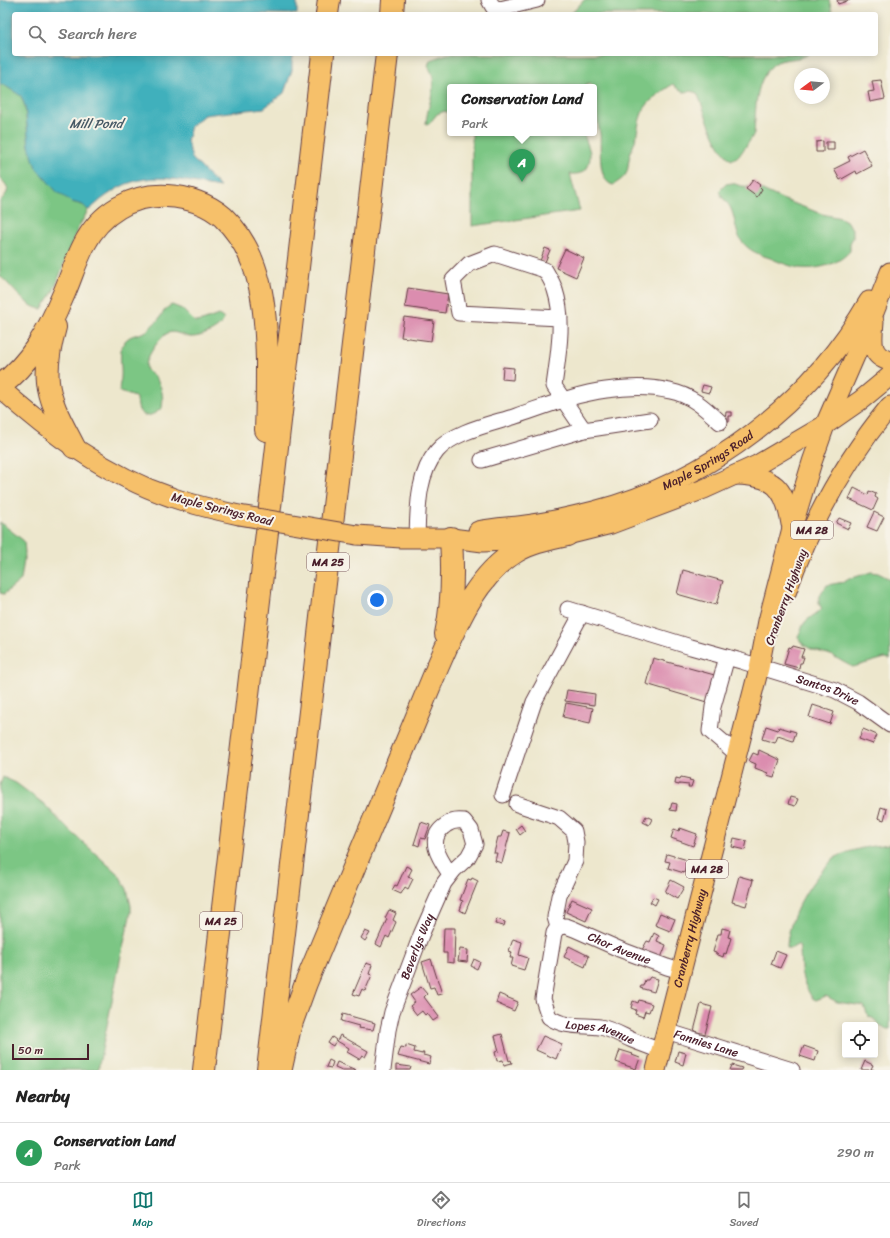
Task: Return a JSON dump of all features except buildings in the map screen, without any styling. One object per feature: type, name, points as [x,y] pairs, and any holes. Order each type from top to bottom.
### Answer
[{"type":"highway","points":[[327,12],[329,0]]},
{"type":"highway","points":[[392,12],[393,0]]},
{"type":"highway","name":"MA 25","points":[[204,1070],[323,56]]},
{"type":"highway","name":"MA 25","points":[[268,1070],[387,56]]},
{"type":"highway","points":[[74,447],[55,408],[48,383],[48,357],[62,299],[78,256],[90,234],[106,216],[126,203],[149,197],[163,196],[186,198],[198,202],[220,214],[235,231],[249,254],[259,280],[264,308],[266,328],[267,414],[263,466],[261,585]]},
{"type":"highway","points":[[0,387],[26,363],[43,336],[62,299]]},
{"type":"highway","points":[[280,1070],[286,1042],[297,1006],[455,628],[483,582],[500,564],[518,550],[527,546],[567,535]]},
{"type":"highway","points":[[438,666],[450,608],[453,558],[451,538]]},
{"type":"main road","name":"Maple Springs Road","points":[[451,538],[481,530],[562,519],[596,510],[666,486],[707,464],[747,438],[814,377],[868,304],[890,266]]},
{"type":"main road","name":"Cranberry Highway","points":[[656,1070],[759,668],[768,621],[809,469],[825,426],[890,272]]},
{"type":"main road","points":[[875,310],[874,347],[878,356],[890,361]]},
{"type":"main road","points":[[825,426],[861,400],[890,376]]},
{"type":"main road","name":"Maple Springs Road","points":[[0,387],[25,410],[74,447],[121,476],[157,492],[193,504],[239,515],[381,538],[451,538],[483,542],[567,535],[630,517],[736,475],[825,426]]},
{"type":"main road","name":"Cranberry Highway","points":[[759,668],[777,624],[799,558],[818,515],[835,484],[856,451],[890,406]]},
{"type":"main road","points":[[736,475],[761,477],[774,484],[785,498],[792,528]]},
{"type":"street","points":[[489,0],[493,7],[500,9],[537,0]]},
{"type":"street","points":[[560,318],[460,313],[453,280],[469,264],[495,254],[545,270],[556,292],[560,318],[559,350],[554,386],[584,430]]},
{"type":"street","points":[[417,538],[419,503],[423,476],[429,463],[441,447],[455,438],[465,434],[564,400],[605,390],[628,388],[660,389],[679,393],[696,401],[720,422]]},
{"type":"street","points":[[482,460],[584,430],[650,420]]},
{"type":"street","points":[[503,795],[534,702],[575,611],[759,668]]},
{"type":"street","points":[[727,657],[713,707],[710,731],[737,754]]},
{"type":"street","name":"Santos Drive","points":[[759,668],[834,690],[858,702],[890,725]]},
{"type":"street","points":[[517,804],[559,818],[574,830],[576,842],[574,861],[559,896],[555,917],[558,927]]},
{"type":"street","name":"Beverlys Way","points":[[383,1070],[390,1021],[397,996],[421,935],[438,896],[450,874]]},
{"type":"street","name":"Chor Avenue","points":[[558,927],[566,926],[619,949],[681,971]]},
{"type":"street","name":"Lopes Avenue","points":[[558,927],[554,933],[545,979],[543,999],[549,1017],[556,1021],[570,1025],[592,1026],[609,1029],[645,1046],[661,1050]]},
{"type":"street","name":"Fannies Lane","points":[[666,1031],[785,1069]]},
{"type":"green space","points":[[584,0],[829,0],[832,12],[573,12]]},
{"type":"green space","points":[[441,56],[805,56],[778,62],[768,70],[758,90],[754,133],[739,156],[731,160],[725,154],[715,138],[697,93],[680,91],[673,84],[668,87],[648,104],[642,113],[626,174],[613,185],[604,177],[602,171],[597,110],[597,84],[447,84],[447,112],[445,111],[437,114],[429,124],[426,124],[433,85],[432,74],[428,66],[430,60]]},
{"type":"green space","points":[[0,84],[21,95],[25,106],[29,146],[72,202],[83,205],[88,210],[79,226],[53,292],[42,309],[30,305],[0,276],[0,201],[6,195],[8,190],[6,184],[0,178]]},
{"type":"green space","points":[[472,136],[585,136],[590,152],[589,164],[585,170],[579,174],[570,174],[580,211],[472,226]]},
{"type":"green space","points":[[732,183],[741,186],[756,187],[782,199],[822,214],[841,218],[848,222],[853,231],[850,251],[840,260],[827,266],[799,268],[759,254],[752,250],[740,239],[731,209],[719,191],[726,184]]},
{"type":"green space","points":[[172,305],[182,309],[195,322],[219,315],[224,319],[215,329],[199,336],[190,337],[172,332],[166,334],[159,340],[150,354],[146,368],[147,371],[154,376],[161,387],[163,400],[162,408],[147,416],[139,410],[135,397],[120,392],[121,351],[124,342],[127,339],[149,329],[158,320],[165,309]]},
{"type":"green space","points":[[0,522],[24,541],[25,553],[21,580],[4,594],[0,593]]},
{"type":"green space","points":[[871,572],[878,573],[890,579],[890,659],[885,658],[853,667],[833,656],[804,645],[798,637],[806,621],[822,609],[819,600],[827,585],[844,582]]},
{"type":"green space","points":[[3,777],[16,783],[44,804],[63,824],[119,875],[127,889],[131,912],[98,1070],[0,1070],[0,785]]},
{"type":"green space","points":[[890,844],[890,1029],[878,1024],[878,1022],[868,1016],[864,1006],[837,1002],[826,996],[816,1000],[812,998],[802,976],[799,945],[792,948],[787,948],[791,926],[800,903],[820,873],[834,858],[854,850]]},
{"type":"water","name":"Mill Pond","points":[[0,0],[297,0],[297,12],[12,12],[12,56],[292,56],[292,70],[284,93],[264,108],[204,115],[191,126],[187,141],[192,158],[220,187],[182,180],[157,178],[145,179],[120,187],[88,210],[83,205],[72,202],[57,192],[36,168],[29,146],[25,106],[21,96],[0,84]]},
{"type":"place","name":"Conservation Land","points":[[522,182]]}]
